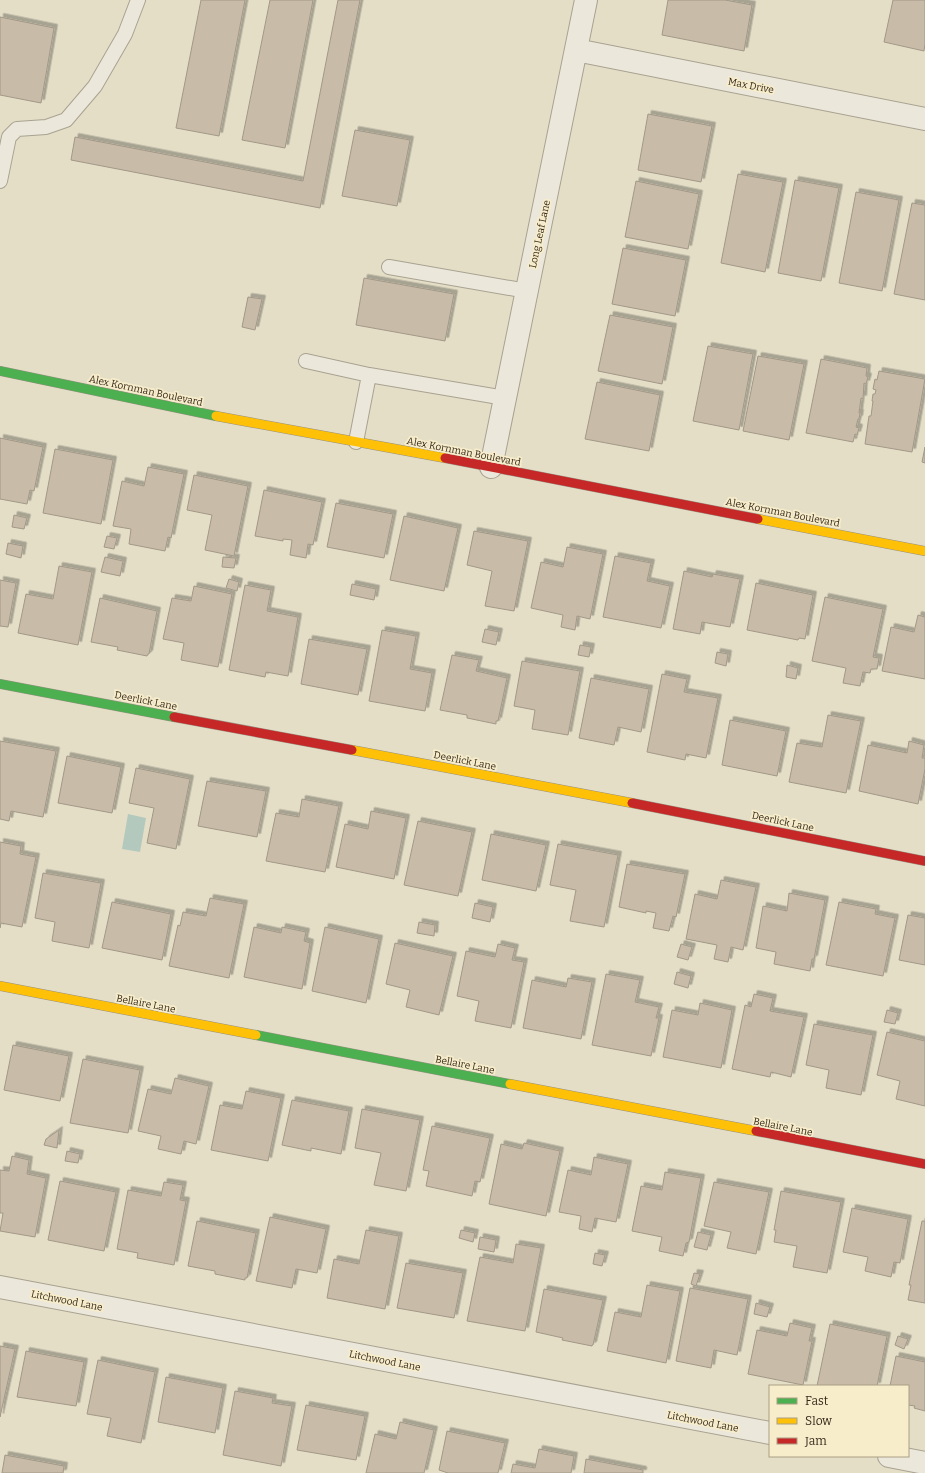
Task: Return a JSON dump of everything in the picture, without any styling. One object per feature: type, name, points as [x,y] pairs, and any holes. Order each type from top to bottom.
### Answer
[{"type":"street","name":"Long Leaf Lane","points":[[491,467],[586,0]]},
{"type":"street","name":"Max Drive","points":[[576,50],[925,119]]},
{"type":"street","name":"Alex Kornman Boulevard","points":[[0,371],[201,413],[491,467],[925,551]]},
{"type":"street","name":"Deerlick Lane","points":[[0,684],[698,815],[925,861]]},
{"type":"street","name":"Bellaire Lane","points":[[0,986],[925,1164]]},
{"type":"street","name":"Litchwood Lane","points":[[0,1287],[769,1433]]},
{"type":"street","points":[[894,1457],[925,1463]]},
{"type":"lane","points":[[0,181],[8,137],[17,129],[46,127],[66,120],[95,86],[125,34],[138,0]]},
{"type":"lane","points":[[389,267],[527,291]]},
{"type":"lane","points":[[306,361],[369,375],[505,398]]},
{"type":"lane","points":[[356,442],[369,375]]},
{"type":"shaded area","points":[[128,814],[146,818],[140,852],[122,849]]},
{"type":"building","points":[[201,0],[245,0],[219,136],[176,128]]},
{"type":"building","points":[[270,0],[313,0],[285,148],[242,140]]},
{"type":"building","points":[[338,0],[360,0],[320,208],[71,160],[75,137],[303,181]]},
{"type":"building","points":[[668,0],[725,0],[752,5],[744,51],[662,35]]},
{"type":"building","points":[[893,0],[925,0],[924,51],[884,42]]},
{"type":"building","points":[[0,17],[54,28],[41,103],[0,95]]},
{"type":"building","points":[[648,114],[712,126],[701,182],[638,170]]},
{"type":"building","points":[[355,130],[410,140],[397,206],[342,196]]},
{"type":"building","points":[[738,174],[783,182],[765,272],[721,263]]},
{"type":"building","points":[[795,180],[839,188],[821,281],[778,273]]},
{"type":"building","points":[[636,181],[699,194],[688,249],[625,237]]},
{"type":"building","points":[[856,192],[899,200],[882,291],[839,283]]},
{"type":"building","points":[[912,203],[925,205],[925,300],[894,294]]},
{"type":"building","points":[[623,248],[686,260],[675,316],[612,304]]},
{"type":"building","points":[[364,278],[454,294],[445,341],[356,325]]},
{"type":"building","points":[[248,297],[262,299],[255,330],[242,327]]},
{"type":"building","points":[[610,315],[673,327],[662,384],[598,371]]},
{"type":"building","points":[[708,346],[753,354],[739,430],[693,421]]},
{"type":"building","points":[[758,356],[804,364],[789,440],[743,431]]},
{"type":"building","points":[[821,359],[867,368],[866,376],[868,377],[866,384],[864,383],[863,399],[861,398],[859,419],[856,427],[859,428],[857,435],[855,434],[853,442],[806,433]]},
{"type":"building","points":[[879,371],[925,379],[912,452],[865,444],[869,416],[871,416],[873,394],[875,394],[876,390],[873,389],[875,379],[877,380]]},
{"type":"building","points":[[597,382],[660,395],[649,451],[585,439]]},
{"type":"building","points":[[0,438],[43,447],[34,491],[30,490],[27,504],[0,499]]},
{"type":"building","points":[[925,447],[925,463],[922,462]]},
{"type":"building","points":[[55,449],[113,460],[101,524],[43,513]]},
{"type":"building","points":[[148,467],[184,474],[171,538],[168,537],[165,551],[129,544],[131,529],[113,526],[122,481],[144,486]]},
{"type":"building","points":[[194,475],[248,486],[234,556],[205,550],[212,515],[187,510]]},
{"type":"building","points":[[264,490],[322,502],[313,545],[308,544],[306,558],[290,555],[292,540],[283,539],[283,541],[255,536]]},
{"type":"building","points":[[336,503],[393,514],[384,558],[327,547]]},
{"type":"building","points":[[14,515],[27,518],[24,529],[12,527]]},
{"type":"building","points":[[404,516],[458,528],[444,591],[390,580]]},
{"type":"building","points":[[474,531],[528,541],[514,611],[485,606],[492,571],[467,565]]},
{"type":"building","points":[[107,536],[117,538],[114,549],[104,547]]},
{"type":"building","points":[[8,543],[23,546],[21,558],[6,554]]},
{"type":"building","points":[[567,547],[603,554],[590,619],[577,616],[575,630],[561,627],[563,615],[531,608],[541,562],[563,567]]},
{"type":"building","points":[[615,556],[651,563],[647,581],[670,586],[661,628],[603,617]]},
{"type":"building","points":[[105,557],[123,561],[120,576],[101,572]]},
{"type":"building","points":[[223,557],[236,558],[234,568],[222,567]]},
{"type":"building","points":[[59,566],[92,572],[78,645],[18,633],[26,594],[53,599]]},
{"type":"building","points":[[684,571],[712,577],[713,574],[740,579],[730,627],[702,622],[700,634],[673,629]]},
{"type":"building","points":[[229,579],[239,582],[237,591],[226,588]]},
{"type":"building","points":[[0,580],[16,583],[8,627],[0,626]]},
{"type":"building","points":[[756,583],[813,595],[805,639],[799,638],[798,640],[747,630]]},
{"type":"building","points":[[352,584],[376,589],[374,600],[350,595]]},
{"type":"building","points":[[245,585],[271,590],[267,611],[298,617],[288,676],[266,672],[265,677],[229,670]]},
{"type":"building","points":[[194,586],[232,594],[218,667],[181,660],[184,643],[163,639],[172,598],[191,601]]},
{"type":"building","points":[[825,597],[883,609],[873,657],[879,658],[877,669],[871,669],[870,673],[863,672],[860,686],[843,683],[846,668],[812,661]]},
{"type":"building","points":[[100,598],[157,611],[149,654],[147,656],[117,650],[118,647],[91,642]]},
{"type":"building","points":[[918,615],[925,617],[925,679],[882,671],[891,627],[914,632]]},
{"type":"building","points":[[485,629],[499,632],[496,645],[482,642]]},
{"type":"building","points":[[382,630],[416,636],[410,669],[432,673],[425,711],[369,701]]},
{"type":"building","points":[[309,639],[367,649],[358,695],[301,684]]},
{"type":"building","points":[[580,645],[591,647],[589,657],[578,655]]},
{"type":"building","points":[[717,652],[728,654],[726,666],[715,663]]},
{"type":"building","points":[[452,655],[479,660],[476,671],[507,678],[498,721],[496,721],[496,724],[467,718],[467,715],[440,710]]},
{"type":"building","points":[[522,661],[580,671],[568,735],[532,729],[535,710],[514,706]]},
{"type":"building","points":[[787,665],[798,668],[796,679],[786,677]]},
{"type":"building","points":[[662,674],[687,679],[684,692],[718,698],[706,758],[686,754],[685,760],[647,752]]},
{"type":"building","points":[[591,678],[649,689],[641,732],[618,727],[614,745],[579,738]]},
{"type":"building","points":[[828,715],[861,721],[846,793],[789,782],[797,743],[822,747]]},
{"type":"building","points":[[730,720],[786,731],[777,776],[722,765]]},
{"type":"building","points":[[0,741],[56,751],[43,817],[11,811],[9,821],[0,819]]},
{"type":"building","points":[[909,741],[924,745],[922,758],[925,758],[925,769],[918,804],[859,791],[868,745],[907,753]]},
{"type":"building","points":[[67,756],[121,767],[112,813],[58,803]]},
{"type":"building","points":[[136,768],[190,779],[176,849],[147,843],[154,808],[129,803]]},
{"type":"building","points":[[207,781],[266,791],[257,837],[198,826]]},
{"type":"building","points":[[302,799],[339,806],[325,872],[266,861],[276,813],[299,817]]},
{"type":"building","points":[[371,811],[406,818],[394,879],[336,867],[345,824],[368,829]]},
{"type":"building","points":[[418,821],[472,832],[458,896],[404,885]]},
{"type":"building","points":[[491,834],[546,845],[536,891],[482,880]]},
{"type":"building","points":[[0,842],[21,846],[20,854],[36,857],[22,927],[1,923],[0,928]]},
{"type":"building","points":[[558,844],[618,855],[604,927],[570,921],[576,890],[550,885]]},
{"type":"building","points":[[627,864],[685,874],[676,917],[673,916],[669,931],[653,928],[656,913],[646,911],[646,913],[619,907]]},
{"type":"building","points":[[43,873],[101,883],[89,948],[52,941],[55,922],[35,918]]},
{"type":"building","points":[[721,880],[756,887],[743,950],[731,947],[728,962],[714,959],[717,945],[686,939],[695,894],[717,899]]},
{"type":"building","points":[[789,893],[825,900],[814,959],[812,959],[810,971],[774,964],[776,952],[756,948],[763,906],[787,911]]},
{"type":"building","points":[[210,898],[244,904],[229,978],[169,966],[178,925],[180,926],[183,912],[206,916]]},
{"type":"building","points":[[112,902],[171,914],[162,960],[102,948]]},
{"type":"building","points":[[839,902],[876,909],[875,914],[895,918],[883,976],[826,965]]},
{"type":"building","points":[[475,903],[493,907],[490,922],[472,918]]},
{"type":"building","points":[[908,915],[925,918],[925,965],[899,960]]},
{"type":"building","points":[[419,922],[435,925],[434,936],[417,933]]},
{"type":"building","points":[[254,927],[281,933],[282,927],[306,932],[304,941],[310,943],[302,989],[244,977]]},
{"type":"building","points":[[325,927],[379,939],[366,1003],[312,991]]},
{"type":"building","points":[[395,943],[453,956],[439,1015],[406,1007],[410,990],[386,984]]},
{"type":"building","points":[[498,944],[515,948],[512,960],[524,962],[511,1028],[475,1021],[479,1001],[457,996],[466,951],[495,957]]},
{"type":"building","points":[[681,944],[692,947],[688,960],[677,957]]},
{"type":"building","points":[[677,972],[691,976],[688,988],[674,984]]},
{"type":"building","points":[[606,974],[640,980],[635,1002],[659,1007],[656,1018],[659,1018],[651,1056],[592,1045]]},
{"type":"building","points":[[568,978],[592,982],[581,1039],[523,1028],[532,980],[566,987]]},
{"type":"building","points":[[754,994],[773,998],[770,1011],[804,1017],[791,1077],[771,1072],[770,1077],[732,1069],[745,1005],[751,1007]]},
{"type":"building","points":[[700,1003],[732,1010],[721,1068],[663,1057],[672,1010],[698,1015]]},
{"type":"building","points":[[887,1010],[898,1013],[895,1024],[884,1022]]},
{"type":"building","points":[[814,1024],[873,1035],[861,1095],[826,1088],[829,1070],[806,1065]]},
{"type":"building","points":[[887,1032],[925,1041],[925,1106],[896,1099],[900,1081],[877,1075]]},
{"type":"building","points":[[13,1045],[69,1056],[60,1101],[4,1090]]},
{"type":"building","points":[[83,1059],[140,1070],[128,1133],[70,1123]]},
{"type":"building","points":[[175,1078],[209,1086],[196,1144],[184,1141],[181,1154],[158,1149],[161,1136],[138,1131],[148,1089],[171,1094]]},
{"type":"building","points":[[246,1091],[281,1098],[268,1161],[211,1150],[220,1105],[242,1109]]},
{"type":"building","points":[[292,1100],[349,1111],[341,1154],[311,1148],[311,1151],[282,1145]]},
{"type":"building","points":[[362,1109],[420,1120],[406,1191],[374,1185],[381,1153],[355,1148]]},
{"type":"building","points":[[432,1126],[490,1138],[480,1182],[475,1181],[472,1196],[426,1186],[429,1171],[423,1170]]},
{"type":"building","points":[[59,1130],[57,1148],[44,1145],[46,1139]]},
{"type":"building","points":[[524,1143],[560,1151],[546,1216],[489,1204],[501,1144],[522,1149]]},
{"type":"building","points":[[67,1151],[80,1154],[78,1163],[65,1161]]},
{"type":"building","points":[[12,1156],[29,1160],[27,1174],[46,1178],[35,1237],[0,1231],[3,1213],[0,1213],[0,1170],[9,1171]]},
{"type":"building","points":[[594,1157],[628,1164],[616,1222],[595,1218],[592,1232],[579,1229],[581,1216],[559,1212],[568,1170],[591,1175]]},
{"type":"building","points":[[665,1172],[701,1178],[689,1242],[686,1243],[683,1256],[659,1251],[662,1237],[632,1231],[641,1186],[662,1190]]},
{"type":"building","points":[[60,1181],[116,1192],[104,1251],[48,1240]]},
{"type":"building","points":[[164,1182],[183,1185],[180,1200],[186,1201],[174,1265],[137,1258],[138,1253],[117,1249],[128,1190],[161,1196]]},
{"type":"building","points":[[714,1182],[769,1192],[756,1254],[727,1248],[731,1232],[704,1226]]},
{"type":"building","points":[[781,1191],[841,1202],[827,1273],[793,1267],[797,1246],[774,1242],[776,1230],[774,1230]]},
{"type":"building","points":[[852,1208],[908,1219],[900,1263],[894,1262],[891,1277],[865,1271],[868,1257],[843,1252]]},
{"type":"building","points":[[270,1217],[326,1229],[317,1273],[296,1269],[292,1288],[256,1281]]},
{"type":"building","points":[[197,1221],[256,1233],[247,1278],[245,1278],[245,1280],[215,1274],[215,1271],[188,1266]]},
{"type":"building","points":[[922,1221],[925,1221],[925,1303],[908,1300],[911,1285],[909,1285]]},
{"type":"building","points":[[366,1230],[399,1236],[385,1309],[327,1298],[334,1259],[359,1264]]},
{"type":"building","points":[[461,1230],[475,1233],[473,1242],[459,1238]]},
{"type":"building","points":[[698,1232],[711,1235],[707,1250],[694,1247]]},
{"type":"building","points":[[480,1237],[496,1240],[494,1252],[478,1249]]},
{"type":"building","points":[[516,1244],[541,1248],[525,1331],[467,1321],[480,1257],[513,1263]]},
{"type":"building","points":[[595,1253],[605,1255],[602,1266],[593,1264]]},
{"type":"building","points":[[406,1263],[463,1273],[454,1318],[397,1308]]},
{"type":"building","points":[[694,1273],[700,1274],[696,1286],[691,1284]]},
{"type":"building","points":[[647,1285],[680,1291],[666,1363],[607,1351],[615,1312],[641,1317]]},
{"type":"building","points":[[690,1288],[748,1299],[737,1355],[714,1350],[711,1368],[676,1361]]},
{"type":"building","points":[[544,1289],[603,1300],[592,1346],[562,1340],[563,1338],[536,1332]]},
{"type":"building","points":[[756,1303],[770,1307],[767,1317],[754,1314]]},
{"type":"building","points":[[790,1323],[812,1328],[809,1341],[812,1341],[803,1385],[748,1374],[757,1330],[787,1336]]},
{"type":"building","points":[[830,1324],[887,1336],[877,1385],[817,1385]]},
{"type":"building","points":[[898,1336],[908,1339],[904,1349],[895,1345]]},
{"type":"building","points":[[0,1346],[15,1349],[0,1417]]},
{"type":"building","points":[[26,1351],[84,1362],[76,1406],[17,1397]]},
{"type":"building","points":[[896,1356],[925,1362],[925,1411],[914,1408],[915,1406],[909,1405],[909,1385],[890,1385]]},
{"type":"building","points":[[98,1360],[155,1372],[141,1443],[107,1436],[111,1418],[87,1414]]},
{"type":"building","points":[[166,1377],[223,1388],[215,1433],[158,1422]]},
{"type":"building","points":[[235,1391],[273,1398],[272,1403],[292,1406],[281,1466],[223,1455]]},
{"type":"building","points":[[306,1405],[365,1416],[356,1460],[297,1450]]},
{"type":"building","points":[[400,1422],[434,1430],[424,1473],[366,1473],[375,1434],[396,1439]]},
{"type":"building","points":[[447,1431],[505,1443],[498,1473],[448,1473],[439,1470]]},
{"type":"building","points":[[539,1449],[574,1456],[571,1473],[511,1473],[513,1464],[535,1468]]},
{"type":"building","points":[[5,1455],[64,1466],[63,1473],[2,1473]]},
{"type":"building","points":[[586,1459],[643,1470],[643,1473],[584,1473]]},
{"type":"traffic: fast","points":[[0,371],[216,416]]},
{"type":"traffic: fast","points":[[0,684],[174,717]]},
{"type":"traffic: fast","points":[[256,1035],[510,1084]]},
{"type":"traffic: slow","points":[[216,416],[445,458]]},
{"type":"traffic: slow","points":[[758,519],[925,551]]},
{"type":"traffic: slow","points":[[352,750],[632,803]]},
{"type":"traffic: slow","points":[[0,986],[256,1035]]},
{"type":"traffic: slow","points":[[510,1084],[756,1131]]},
{"type":"traffic: jam","points":[[445,458],[758,519]]},
{"type":"traffic: jam","points":[[174,717],[352,750]]},
{"type":"traffic: jam","points":[[632,803],[925,861]]},
{"type":"traffic: jam","points":[[756,1131],[925,1164]]}]
